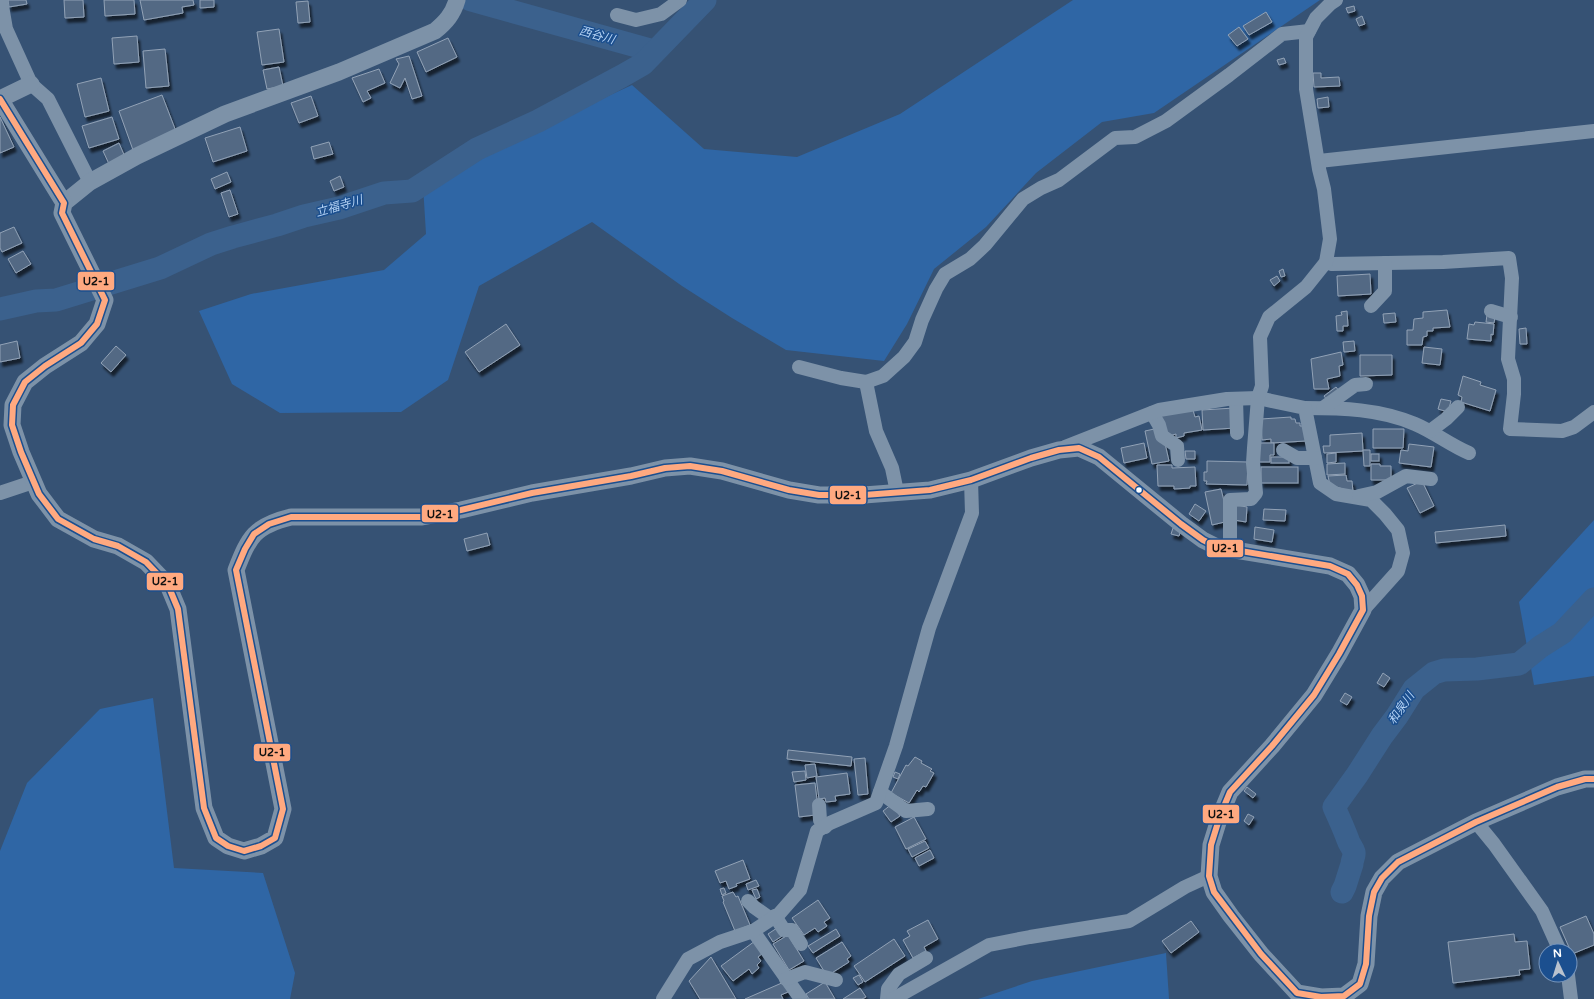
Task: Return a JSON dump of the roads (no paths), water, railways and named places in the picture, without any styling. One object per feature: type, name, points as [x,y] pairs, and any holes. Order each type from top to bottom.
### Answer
[{"type":"street","points":[[1,0],[6,29],[31,84],[48,99],[90,182]]},
{"type":"street","points":[[617,15],[636,20],[661,14],[678,3],[680,0]]},
{"type":"street","points":[[1230,550],[1230,500],[1251,499],[1256,493],[1253,463],[1258,398],[1262,386],[1260,337],[1269,317],[1306,287],[1326,262],[1330,239],[1319,161],[1306,89],[1306,38],[1316,18],[1336,0]]},
{"type":"street","points":[[456,5],[445,23],[435,31],[339,72],[225,114],[137,156],[90,182],[64,203],[62,213],[105,300],[96,324],[81,343],[45,366],[25,382],[13,405],[12,425],[33,482],[39,494],[58,519],[94,539],[118,546],[146,562],[168,585],[178,609],[204,808],[216,838],[228,846],[244,851],[261,846],[275,838],[283,809],[236,570],[244,548],[252,535],[273,521],[297,517],[422,517],[666,468],[690,466],[722,471],[789,490],[819,495],[864,495],[930,490],[971,480],[1031,458],[1059,450],[1152,413],[1166,409],[1236,399],[1258,398],[1306,408],[1322,402],[1355,385],[1366,384]]},
{"type":"street","points":[[799,367],[841,378],[866,382],[883,376],[904,357],[915,342],[936,288],[945,274],[970,259],[985,245],[1023,199],[1041,188],[1059,180],[1115,138],[1136,137],[1166,121],[1282,34],[1309,31]]},
{"type":"street","points":[[31,84],[0,99],[64,203]]},
{"type":"street","points":[[1319,161],[1594,131]]},
{"type":"street","points":[[1326,262],[1332,264],[1385,263],[1508,258],[1512,278],[1508,359],[1514,379],[1510,429],[1562,431],[1574,427],[1594,412]]},
{"type":"street","points":[[1371,306],[1385,291],[1385,263]]},
{"type":"street","points":[[1491,311],[1511,317]]},
{"type":"street","points":[[866,382],[876,431],[892,468],[897,492]]},
{"type":"street","points":[[1236,399],[1237,433]]},
{"type":"street","points":[[1322,402],[1390,415],[1430,431],[1460,450],[1469,453]]},
{"type":"street","points":[[1430,431],[1446,419],[1458,407]]},
{"type":"street","points":[[1306,408],[1320,483],[1336,494],[1371,500],[1386,514],[1398,530],[1403,553],[1398,571],[1363,610],[1314,695],[1272,746],[1230,792],[1220,816],[1212,845],[1209,876],[1214,892],[1293,996],[1344,996],[1360,984],[1366,964],[1369,916],[1374,892],[1382,878],[1398,862],[1476,822],[1557,787],[1585,779],[1594,779]]},
{"type":"street","points":[[1152,413],[1159,425],[1162,436],[1177,446],[1178,460]]},
{"type":"street","points":[[1059,450],[1078,448],[1099,457],[1130,484],[1202,540],[1217,547],[1330,566],[1348,574],[1357,585],[1362,596],[1363,610]]},
{"type":"street","points":[[1284,450],[1297,458],[1315,458]]},
{"type":"street","points":[[1354,497],[1377,492],[1406,476],[1431,479]]},
{"type":"street","points":[[662,999],[688,959],[720,942],[753,931],[773,918],[800,890],[817,831],[876,803],[896,746],[929,628],[972,513],[971,480]]},
{"type":"street","points":[[0,493],[33,482]]},
{"type":"street","points":[[880,792],[906,811],[928,809]]},
{"type":"street","points":[[819,804],[820,820],[825,827]]},
{"type":"street","points":[[1476,822],[1494,844],[1542,911],[1557,943]]},
{"type":"street","points":[[893,999],[989,946],[1030,937],[1129,921],[1185,887],[1209,876]]},
{"type":"street","points":[[748,901],[754,907],[773,918],[784,930],[792,930],[801,944]]},
{"type":"street","points":[[753,931],[801,999]]},
{"type":"street","points":[[887,999],[888,989],[899,974],[926,958]]},
{"type":"street","points":[[786,978],[805,972],[836,980]]},
{"type":"street","points":[[1569,983],[1571,999]]},
{"type":"waterway","name":"西谷川","points":[[471,0],[654,51]]},
{"type":"waterway","name":"立福寺川","points":[[0,309],[36,301],[56,300],[160,268],[211,244],[233,237],[304,216],[339,208],[384,193],[412,191],[477,149],[538,121],[643,64],[705,0]]},
{"type":"waterway","name":"和泉川","points":[[1342,892],[1352,864],[1354,853],[1334,807],[1414,689],[1434,673],[1444,670],[1477,669],[1519,664],[1540,647],[1562,633],[1594,599]]}]
